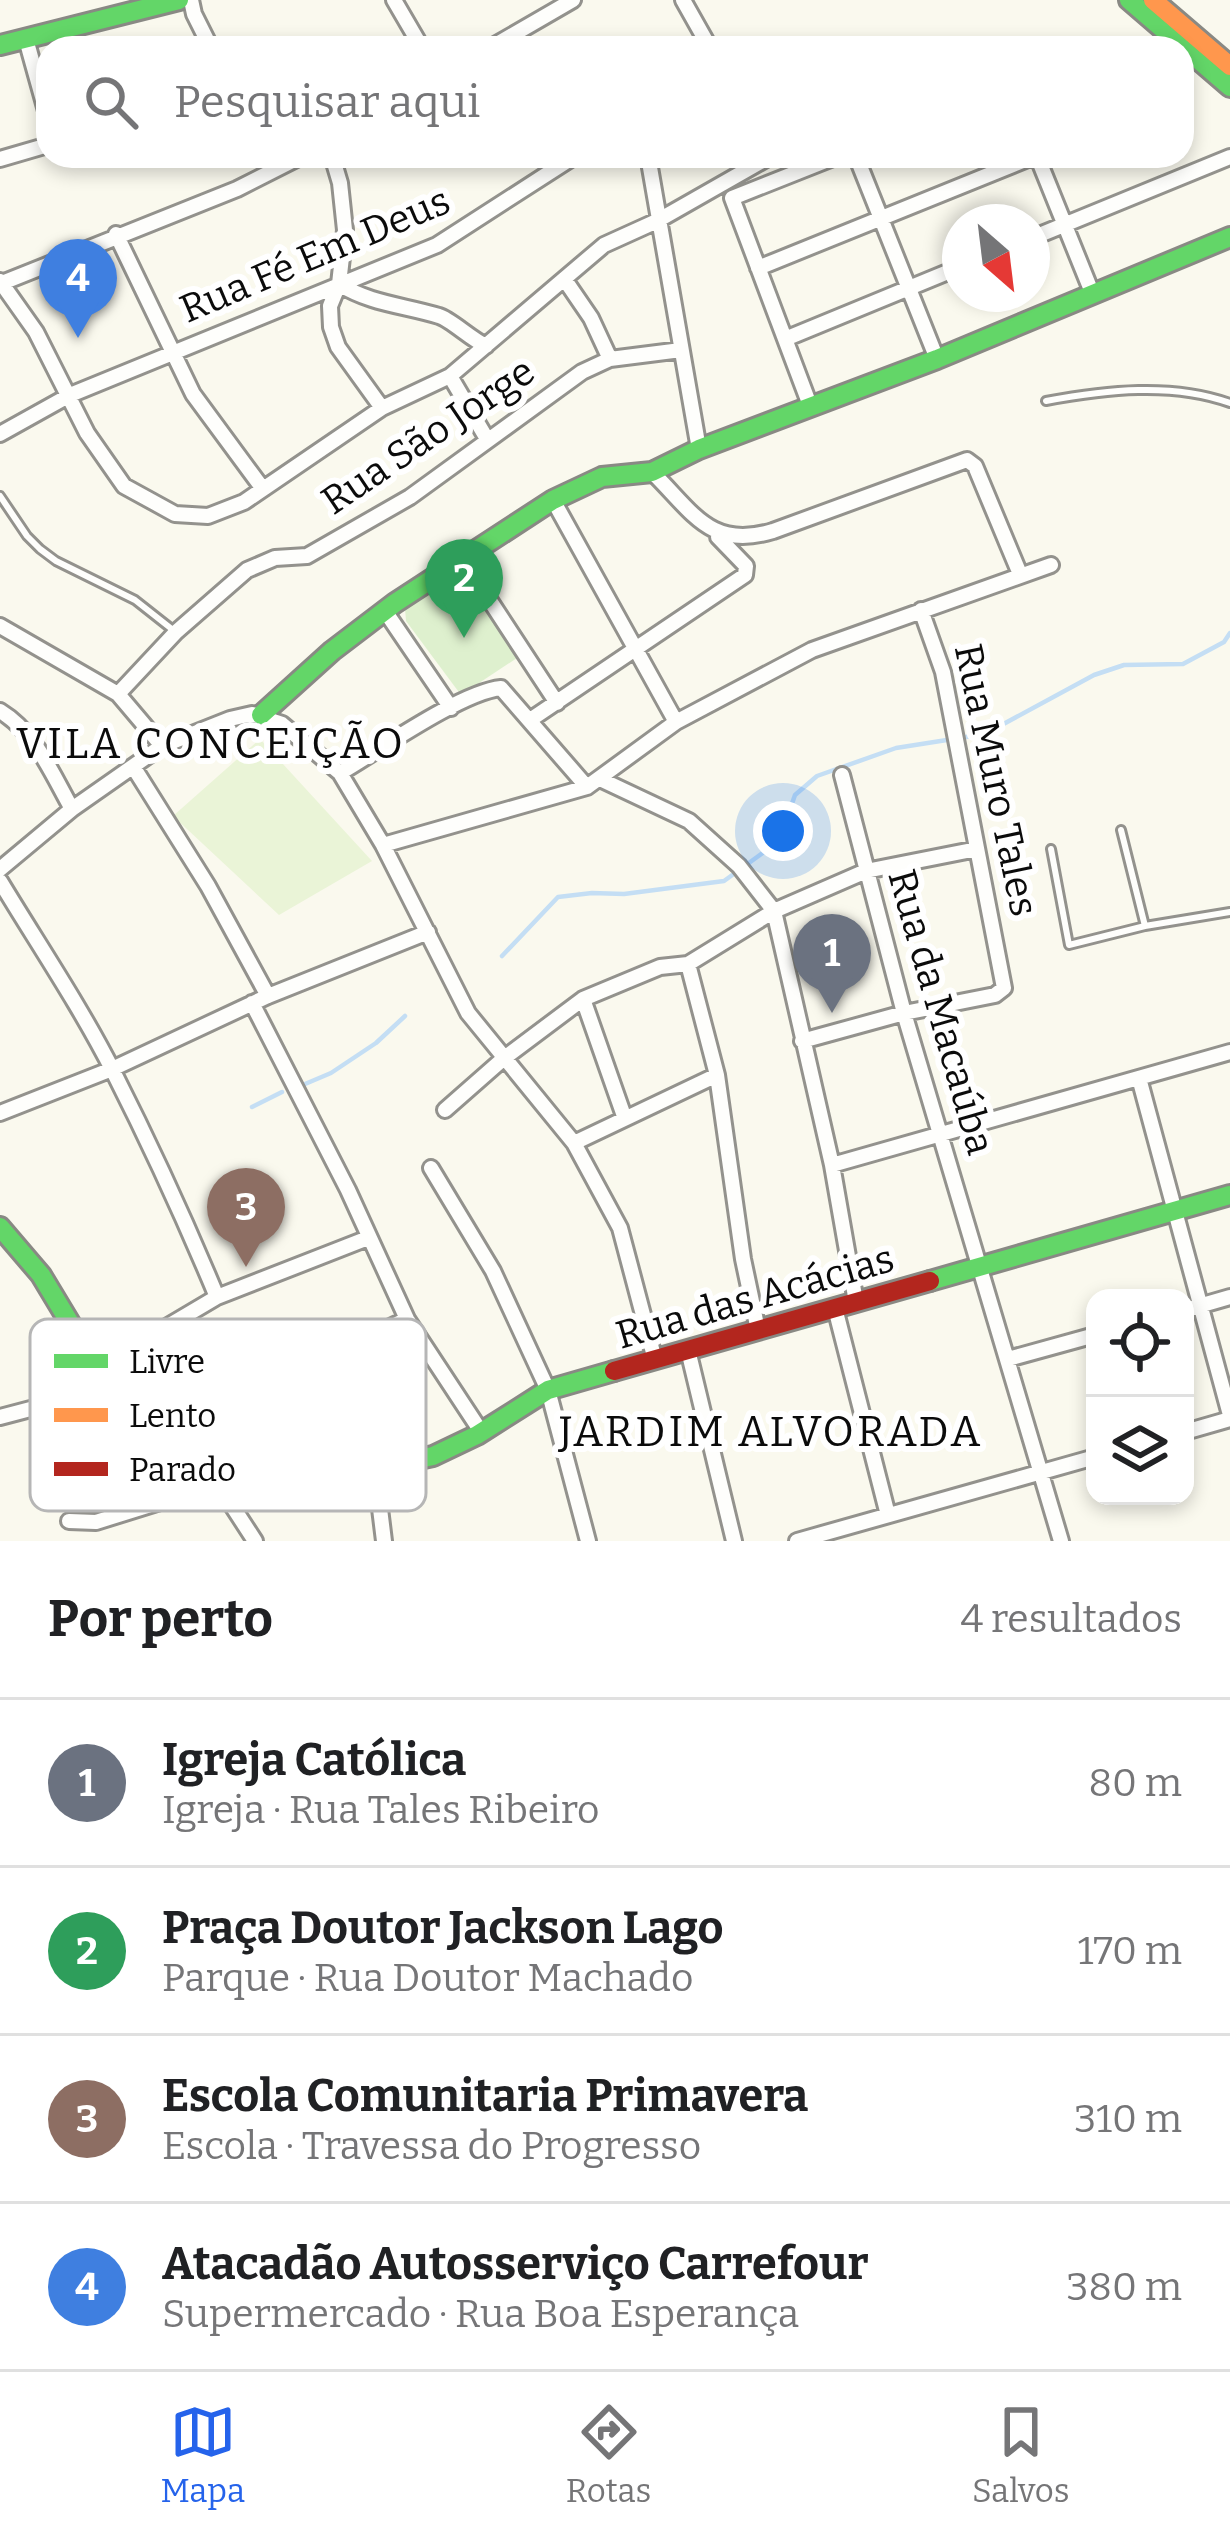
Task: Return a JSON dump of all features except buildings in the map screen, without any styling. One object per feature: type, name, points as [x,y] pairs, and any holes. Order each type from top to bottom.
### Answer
[{"type":"street","points":[[38,36],[179,0]]},
{"type":"street","points":[[191,0],[205,36]]},
{"type":"street","points":[[394,0],[415,36]]},
{"type":"street","points":[[511,36],[573,0]]},
{"type":"street","points":[[683,0],[703,36]]},
{"type":"street","points":[[1129,0],[1171,36]]},
{"type":"street","points":[[1153,0],[1230,66]]},
{"type":"street","points":[[0,45],[36,36]]},
{"type":"street","points":[[26,39],[36,75]]},
{"type":"street","points":[[1194,56],[1230,87]]},
{"type":"street","points":[[0,159],[36,148]]},
{"type":"street","points":[[1050,231],[1230,158]]},
{"type":"street","points":[[270,168],[237,189],[1,282],[35,332],[87,433],[124,486],[157,507],[189,518],[208,516],[263,489],[382,408],[450,376],[604,245],[750,168]]},
{"type":"street","points":[[335,168],[344,210],[339,284],[330,306],[334,338],[382,408]]},
{"type":"street","name":"Rua Fé Em Deus","points":[[0,434],[70,395],[437,245],[556,168]]},
{"type":"street","points":[[650,168],[700,449]]},
{"type":"street","points":[[808,168],[733,198],[811,408]]},
{"type":"street","points":[[861,168],[937,359]]},
{"type":"street","points":[[758,268],[1006,168]]},
{"type":"street","points":[[1041,168],[1093,295]]},
{"type":"street","points":[[116,234],[193,394],[263,489]]},
{"type":"street","points":[[261,715],[385,611],[553,500],[602,477],[652,472],[1230,237]]},
{"type":"street","points":[[785,339],[942,275]]},
{"type":"street","points":[[565,280],[591,318],[610,359]]},
{"type":"street","points":[[339,284],[365,299],[440,316],[487,346]]},
{"type":"street","name":"Rua São Jorge","points":[[118,694],[176,632],[247,570],[275,558],[298,558],[318,550],[410,496],[582,372],[610,359],[681,350]]},
{"type":"street","points":[[450,376],[487,439]]},
{"type":"street","points":[[715,533],[758,536],[967,460],[975,466],[1020,574]]},
{"type":"street","points":[[530,720],[745,575],[746,566],[652,472]]},
{"type":"street","points":[[553,500],[676,722]]},
{"type":"street","points":[[462,558],[557,703]]},
{"type":"street","points":[[382,845],[594,783],[676,722],[812,650],[1052,565]]},
{"type":"street","name":"Rua Muro Tales","points":[[904,1013],[995,995],[1004,988],[943,672],[921,610]]},
{"type":"street","points":[[385,611],[452,708]]},
{"type":"street","points":[[0,626],[118,694],[162,746]]},
{"type":"street","points":[[340,772],[452,708],[500,688],[594,783],[689,821],[743,871],[774,911],[832,1165],[856,1302]]},
{"type":"street","points":[[0,711],[32,740],[73,809]]},
{"type":"street","points":[[0,869],[73,809],[162,746],[230,719],[261,715],[282,724],[340,772],[468,1013],[574,1143],[620,1228],[655,1360]]},
{"type":"street","points":[[134,768],[208,886],[268,996]]},
{"type":"street","name":"Rua da Macaúba","points":[[842,775],[904,1013],[1061,1541]]},
{"type":"street","points":[[445,1110],[503,1059],[584,999],[660,967],[688,964],[774,911],[866,871],[977,849]]},
{"type":"street","points":[[0,881],[112,1070],[164,1170],[217,1298]]},
{"type":"street","points":[[0,1113],[112,1070],[268,996],[428,932]]},
{"type":"street","points":[[688,964],[717,1075],[758,1330]]},
{"type":"street","points":[[584,999],[624,1116]]},
{"type":"street","points":[[252,1003],[407,1319]]},
{"type":"street","points":[[802,1041],[904,1013]]},
{"type":"street","points":[[832,1165],[1230,1052]]},
{"type":"street","points":[[574,1143],[717,1075]]},
{"type":"street","points":[[1138,1078],[1175,1211],[1189,1289]]},
{"type":"street","points":[[431,1168],[493,1271],[548,1390],[588,1541]]},
{"type":"street","name":"Rua das Acácias","points":[[426,1458],[548,1390],[1230,1195]]},
{"type":"street","points":[[0,1227],[41,1275],[67,1319]]},
{"type":"street","points":[[181,1319],[217,1298],[368,1238]]},
{"type":"street","points":[[1194,1308],[1230,1298]]},
{"type":"street","points":[[835,1308],[888,1515]]},
{"type":"street","points":[[1194,1311],[1230,1417],[1194,1429]]},
{"type":"street","points":[[1008,1359],[1086,1337]]},
{"type":"street","points":[[426,1348],[481,1430]]},
{"type":"street","points":[[688,1350],[734,1541]]},
{"type":"street","points":[[0,1417],[30,1409]]},
{"type":"street","points":[[797,1541],[1086,1459]]},
{"type":"street","points":[[69,1522],[96,1522],[131,1511]]},
{"type":"street","points":[[236,1511],[255,1541]]},
{"type":"street","points":[[380,1511],[384,1541]]},
{"type":"lane","points":[[1046,401],[1095,392],[1188,392],[1230,403]]},
{"type":"lane","points":[[0,496],[40,549],[135,601],[176,632]]},
{"type":"lane","points":[[1121,830],[1144,926]]},
{"type":"lane","points":[[1051,849],[1069,944],[1230,912]]},
{"type":"green space","points":[[458,571],[467,574],[520,656],[461,695],[406,621],[405,608]]},
{"type":"green space","points":[[260,739],[372,861],[279,915],[173,816]]},
{"type":"waterway","points":[[502,956],[558,897],[724,881],[779,841],[795,795],[817,776],[896,748],[985,734],[1094,675],[1124,665],[1183,664],[1224,642],[1230,633]]},
{"type":"waterway","points":[[305,1084],[376,1043],[405,1016]]},
{"type":"waterway","points":[[252,1107],[282,1092]]},
{"type":"traffic: fast","points":[[0,45],[179,0]]},
{"type":"traffic: fast","points":[[1129,0],[1171,36]]},
{"type":"traffic: fast","points":[[1194,56],[1230,87]]},
{"type":"traffic: fast","points":[[261,715],[395,603],[553,500],[602,477],[652,472],[699,449],[937,359],[1230,237]]},
{"type":"traffic: fast","points":[[930,1281],[1230,1195]]},
{"type":"traffic: fast","points":[[0,1227],[41,1275],[67,1319]]},
{"type":"traffic: fast","points":[[426,1458],[477,1435],[548,1390],[614,1371]]},
{"type":"traffic: slow","points":[[1153,0],[1230,66]]},
{"type":"traffic: jam","points":[[614,1371],[930,1281]]},
{"type":"place","name":"Atacadão Autosserviço Carrefour","points":[[78,338]]},
{"type":"place","name":"Praça Doutor Jackson Lago","points":[[464,638]]},
{"type":"place","name":"Igreja Católica","points":[[832,1013]]},
{"type":"place","name":"Escola Comunitaria Primavera","points":[[246,1267]]},
{"type":"district","name":"VILA CONCEIÇÃO","points":[[211,744]]},
{"type":"district","name":"JARDIM ALVORADA","points":[[771,1432]]}]
